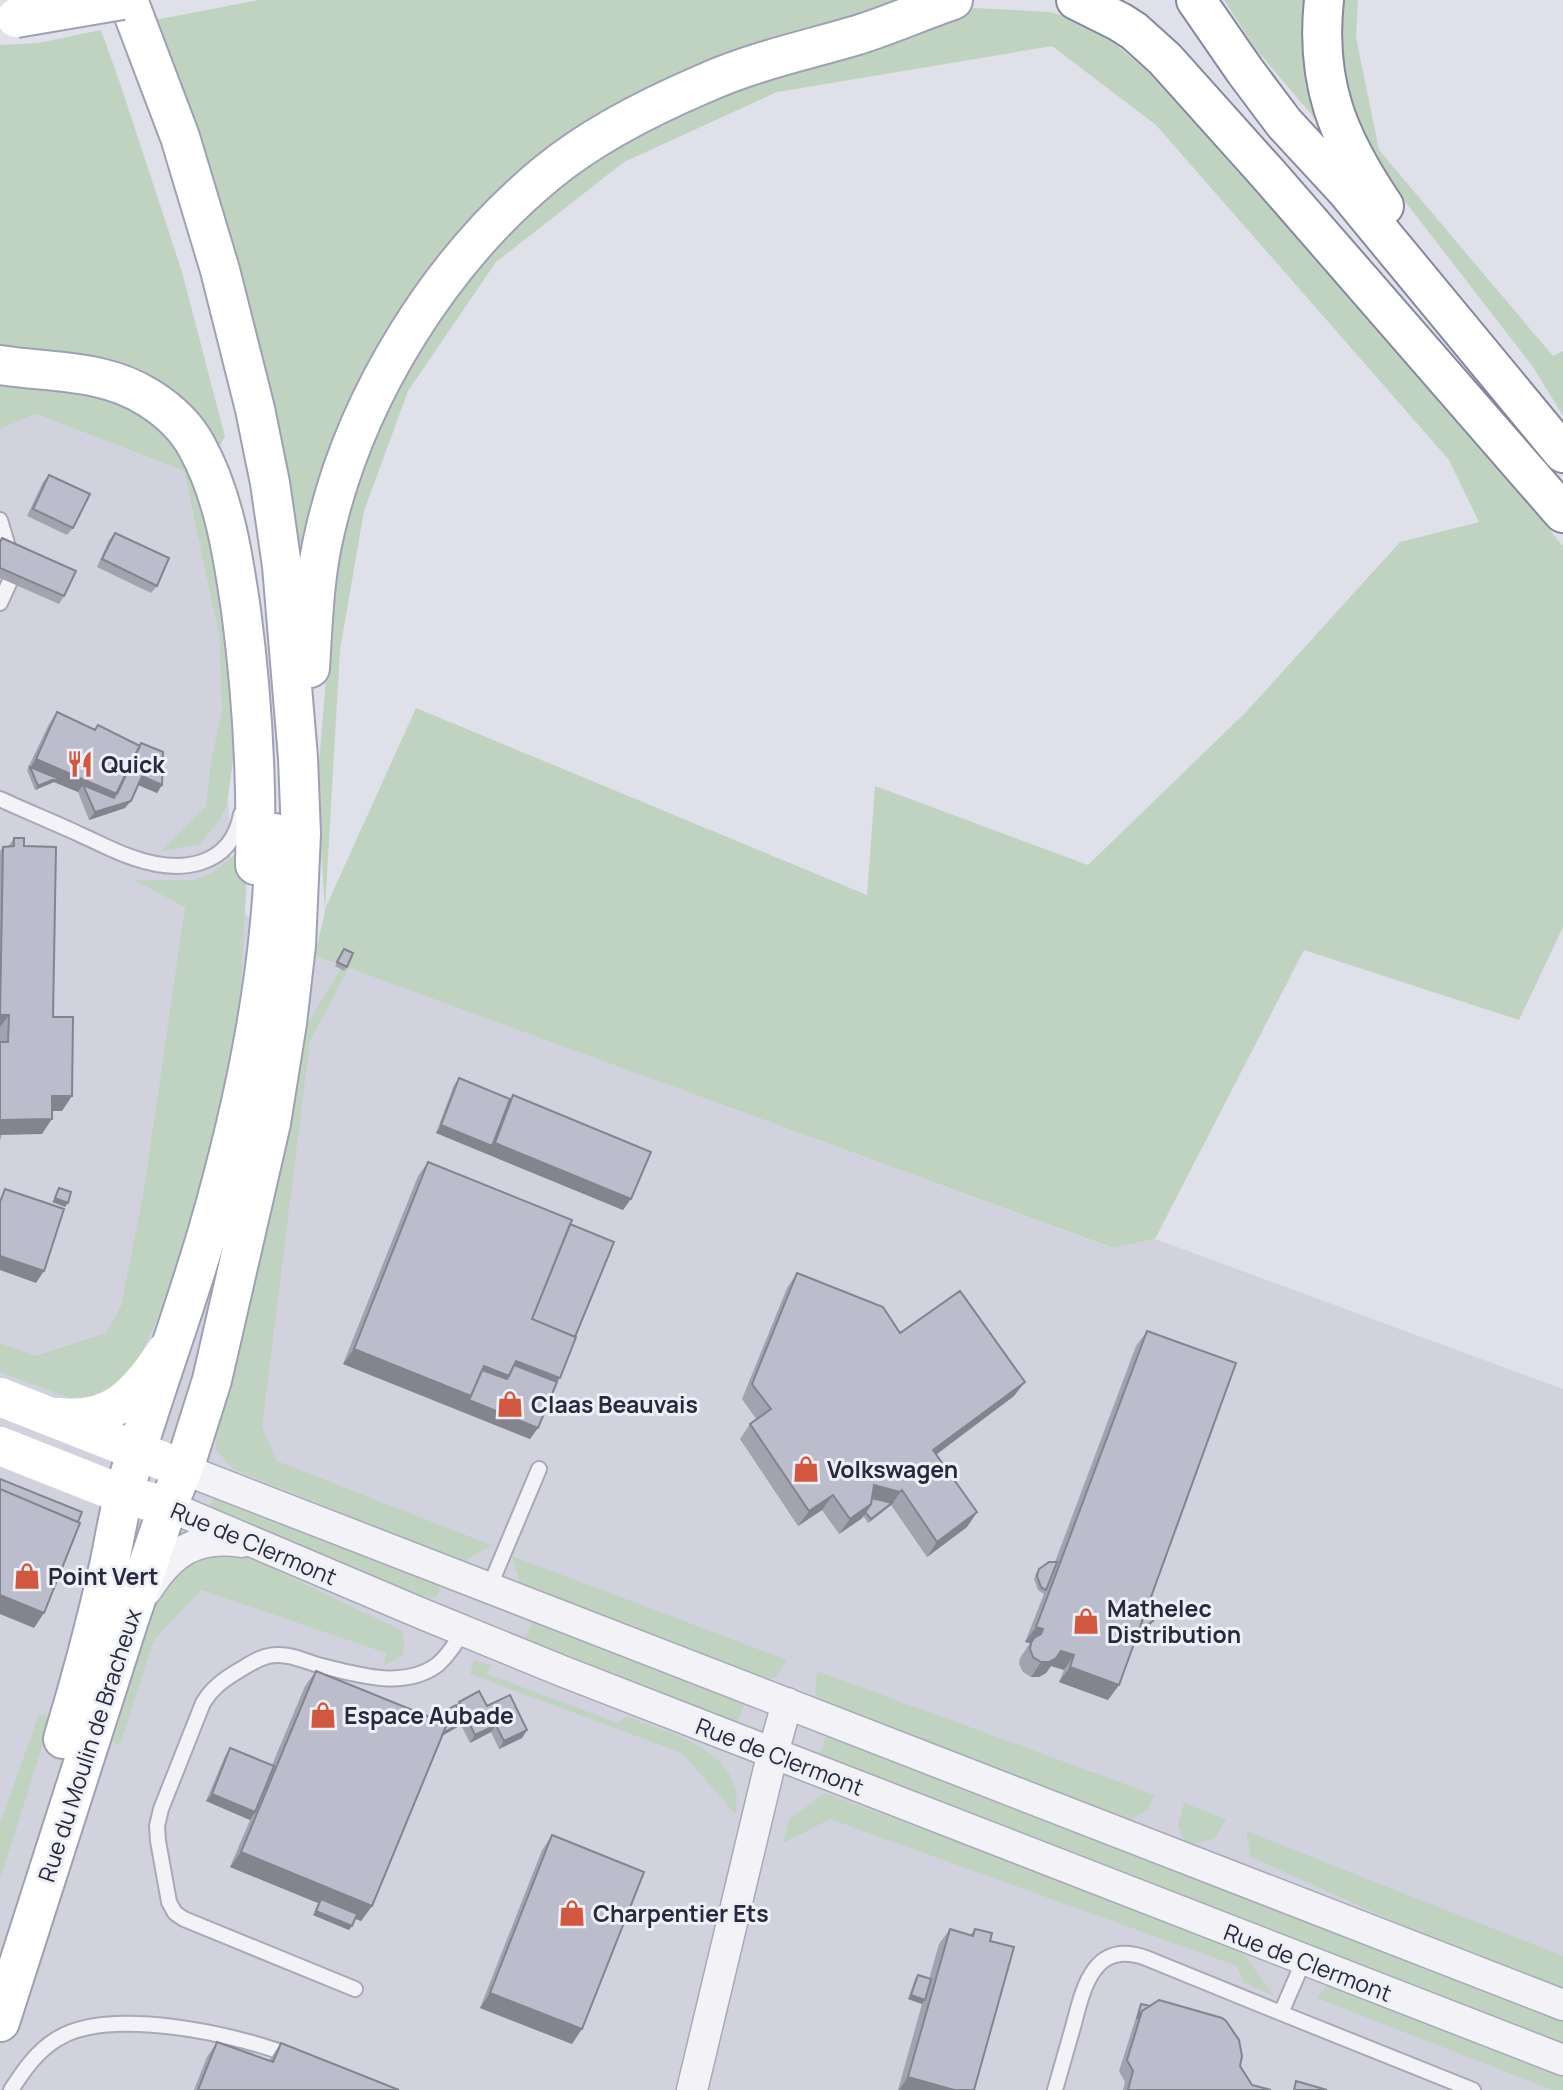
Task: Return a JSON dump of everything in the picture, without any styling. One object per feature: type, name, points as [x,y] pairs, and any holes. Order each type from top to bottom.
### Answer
[{"type":"main road","points":[[48,1416],[85,1417],[119,1406],[147,1380],[171,1343],[215,1206],[247,1078],[265,960],[275,838],[272,680],[261,564],[240,432],[209,308],[171,175],[136,76],[105,0]]},
{"type":"main road","points":[[5,20],[122,0]]},
{"type":"main road","points":[[128,0],[180,137],[196,188],[220,270],[257,420],[270,483],[282,566],[294,697],[301,834]]},
{"type":"main road","points":[[301,834],[313,620],[324,532],[337,487],[365,416],[400,348],[442,283],[502,213],[555,167],[614,129],[660,104],[724,75],[766,60],[856,35],[953,0]]},
{"type":"main road","points":[[1076,0],[1134,31],[1165,59],[1563,513]]},
{"type":"main road","points":[[1196,0],[1284,123],[1345,189],[1563,453]]},
{"type":"main road","points":[[1324,0],[1322,34],[1326,80],[1342,135],[1366,179],[1415,250],[1466,335]]},
{"type":"main road","points":[[0,365],[92,375],[113,381],[149,398],[183,426],[207,466],[224,521],[238,592],[249,683],[256,851],[247,1078]]},
{"type":"main road","name":"Rue du Moulin de Bracheux","points":[[0,2022],[129,1620],[212,1380],[271,1123],[293,971],[301,834]]},
{"type":"main road","name":"Rue du Moulin de Bracheux","points":[[0,1935],[80,1683],[124,1495],[171,1343]]},
{"type":"main road","name":"Rue de Clermont","points":[[0,1396],[183,1469]]},
{"type":"main road","name":"Rue de Clermont","points":[[0,1446],[124,1495],[168,1506]]},
{"type":"street","name":"Rue de Clermont","points":[[183,1469],[1563,2005]]},
{"type":"street","name":"Rue de Clermont","points":[[168,1506],[463,1631],[1563,2060]]},
{"type":"street","points":[[129,1620],[161,1569],[180,1552],[206,1543],[231,1541],[265,1549]]},
{"type":"street","points":[[463,1631],[489,1588]]},
{"type":"street","points":[[692,2090],[773,1754],[788,1703]]},
{"type":"lane","points":[[0,520],[15,570],[0,603]]},
{"type":"lane","points":[[0,799],[134,858],[186,866],[214,857],[231,843],[237,831],[242,805],[249,683]]},
{"type":"lane","points":[[489,1588],[539,1469]]},
{"type":"lane","points":[[355,1989],[175,1913],[169,1902],[158,1842],[159,1817],[210,1691],[259,1658],[279,1655],[373,1678],[399,1678],[423,1673],[438,1664],[463,1631]]},
{"type":"lane","points":[[1055,2090],[1087,1979],[1100,1962],[1118,1954],[1136,1954],[1474,2090]]},
{"type":"lane","points":[[1281,2013],[1304,1960]]},
{"type":"lane","points":[[11,2090],[32,2061],[58,2038],[73,2031],[111,2024],[166,2026],[264,2045],[301,2060]]},
{"type":"shaded area","points":[[36,414],[184,471],[219,637],[234,908],[315,955],[1112,1248],[1155,1239],[1563,1389],[1563,2090],[0,2090],[0,429]]},
{"type":"green space","points":[[258,0],[917,0],[661,81],[625,103],[464,238],[312,543],[297,542],[150,21]]},
{"type":"green space","points":[[1224,0],[1316,0],[1313,77],[1317,121],[1255,48]]},
{"type":"green space","points":[[1342,0],[1358,0],[1356,37],[1379,150],[1553,356],[1563,351],[1563,416],[1533,367],[1370,156],[1342,79],[1339,15]]},
{"type":"green space","points":[[974,8],[1050,12],[1090,23],[1160,82],[1471,435],[1563,546],[1563,927],[1519,1020],[1304,950],[1155,1239],[1113,1248],[349,968],[310,1041],[262,1427],[277,1461],[491,1545],[464,1562],[233,1469],[216,1450],[214,1414],[302,1033],[342,966],[315,955],[325,911],[317,788],[338,532],[407,350],[506,236],[585,166],[668,116],[778,71],[933,25]],"holes":[[[1052,46],[1156,125],[1449,460],[1479,522],[1400,542],[1247,711],[1088,865],[875,786],[867,895],[416,708],[325,909],[340,650],[364,511],[408,391],[496,262],[624,162],[777,92]]]},
{"type":"green space","points":[[101,30],[182,272],[225,437],[214,454],[180,406],[0,356],[0,45],[38,43]]},
{"type":"green space","points":[[0,378],[87,388],[143,408],[202,476],[239,718],[227,804],[220,819],[200,844],[161,851],[206,806],[211,762],[222,709],[219,637],[184,471],[36,414],[0,429]]},
{"type":"green space","points":[[237,852],[248,855],[241,987],[230,1079],[172,1288],[125,1388],[115,1396],[69,1398],[0,1372],[0,1343],[36,1356],[106,1333],[121,1306],[143,1196],[185,907],[134,880],[194,880],[214,872]]},
{"type":"green space","points":[[213,1498],[435,1583],[441,1589],[436,1597],[429,1598],[208,1513]]},
{"type":"green space","points":[[238,1552],[401,1630],[403,1655],[384,1666],[386,1653],[201,1590],[154,1640],[120,1745],[113,1742],[152,1608],[184,1562],[207,1555]]},
{"type":"green space","points":[[512,1556],[787,1660],[776,1677],[766,1680],[521,1587]]},
{"type":"green space","points":[[533,1619],[745,1704],[734,1729],[523,1644]]},
{"type":"green space","points":[[474,1660],[491,1665],[487,1674],[618,1723],[627,1716],[690,1741],[718,1760],[728,1772],[736,1790],[736,1815],[682,1753],[470,1674]]},
{"type":"green space","points":[[817,1671],[1155,1795],[1148,1809],[1127,1822],[821,1703],[815,1693]]},
{"type":"green space","points":[[39,1714],[52,1716],[0,1880],[0,1823]]},
{"type":"green space","points":[[827,1732],[1563,2015],[1563,2046],[818,1760]]},
{"type":"green space","points":[[825,1793],[1238,1946],[1274,1996],[1243,1982],[1237,1966],[830,1819],[783,1843],[789,1819]]},
{"type":"green space","points":[[1184,1803],[1226,1819],[1216,1837],[1192,1844],[1184,1840],[1178,1826]]},
{"type":"green space","points":[[1246,1831],[1563,1956],[1563,1995],[1508,1973],[1251,1857]]},
{"type":"green space","points":[[1329,1983],[1563,2074],[1563,2090],[1552,2090],[1317,1998]]},
{"type":"building","points":[[49,475],[90,494],[73,528],[33,509]]},
{"type":"building","points":[[115,533],[169,558],[157,586],[102,559]]},
{"type":"building","points":[[2,538],[76,571],[64,596],[0,568]]},
{"type":"building","name":"Quick","points":[[57,712],[95,730],[98,725],[140,746],[117,794],[36,759]]},
{"type":"building","points":[[141,743],[163,752],[162,785],[142,776],[131,801],[95,812],[83,785],[114,798]]},
{"type":"building","points":[[30,767],[57,778],[38,786]]},
{"type":"building","points":[[14,838],[24,838],[24,846],[56,847],[53,1017],[73,1017],[72,1096],[52,1096],[52,1119],[0,1120],[0,1042],[8,1042],[9,1015],[0,1015],[3,847],[14,846]]},
{"type":"building","points":[[344,949],[353,953],[347,967],[337,962]]},
{"type":"building","points":[[459,1078],[510,1099],[492,1146],[441,1125]]},
{"type":"building","points":[[513,1095],[651,1152],[631,1199],[495,1143]]},
{"type":"building","points":[[428,1162],[572,1220],[532,1319],[576,1337],[560,1378],[516,1361],[509,1376],[484,1366],[471,1396],[354,1349]]},
{"type":"building","points":[[59,1188],[71,1192],[68,1203],[55,1198]]},
{"type":"building","points":[[5,1189],[64,1209],[44,1271],[0,1256],[0,1202]]},
{"type":"building","points":[[570,1224],[614,1242],[575,1337],[532,1319]]},
{"type":"building","points":[[797,1273],[883,1307],[900,1333],[960,1291],[1025,1382],[933,1450],[977,1512],[937,1542],[902,1490],[900,1492],[874,1485],[871,1504],[850,1519],[833,1495],[809,1511],[750,1424],[771,1409],[752,1384]]},
{"type":"building","points":[[1147,1331],[1236,1363],[1119,1685],[1070,1667],[1074,1655],[1061,1651],[1049,1662],[1041,1662],[1033,1657],[1030,1649],[1034,1638],[1041,1634],[1043,1629],[1036,1627]]},
{"type":"building","points":[[514,1365],[557,1382],[538,1428],[469,1400],[482,1370],[507,1379]]},
{"type":"building","points":[[0,1479],[82,1512],[78,1522],[0,1489]]},
{"type":"building","name":"Point Vert","points":[[0,1489],[80,1523],[44,1613],[0,1595]]},
{"type":"building","points":[[872,1498],[892,1503],[871,1519],[866,1513],[863,1515]]},
{"type":"building","points":[[1049,1562],[1057,1562],[1046,1590],[1041,1587],[1037,1576],[1039,1569]]},
{"type":"building","points":[[1150,1598],[1156,1606],[1156,1615],[1147,1625],[1141,1624]]},
{"type":"building","points":[[316,1671],[447,1724],[372,1906],[241,1852]]},
{"type":"building","points":[[479,1691],[487,1706],[510,1695],[527,1730],[504,1741],[496,1725],[475,1735],[459,1702]]},
{"type":"building","points":[[456,1705],[464,1721],[443,1733],[447,1724],[432,1718]]},
{"type":"building","points":[[230,1748],[274,1766],[255,1812],[212,1794]]},
{"type":"building","points":[[552,1835],[644,1872],[582,2029],[490,1993]]},
{"type":"building","points":[[321,1899],[357,1914],[352,1926],[316,1911]]},
{"type":"building","points":[[950,1929],[973,1936],[975,1929],[992,1933],[990,1941],[1014,1947],[974,2090],[954,2090],[908,2077]]},
{"type":"building","points":[[918,1975],[931,1979],[925,2000],[911,1995]]},
{"type":"building","points":[[1159,2000],[1226,2021],[1239,2040],[1242,2056],[1240,2066],[1252,2085],[1271,2090],[1128,2090],[1133,2071],[1127,2060],[1142,2011]]},
{"type":"building","points":[[1141,2004],[1150,2006],[1142,2011],[1137,2019]]},
{"type":"building","points":[[217,2042],[273,2062],[281,2043],[399,2090],[198,2090]]},
{"type":"building","points":[[1296,2081],[1327,2090],[1294,2090]]},
{"type":"place","name":"Quick","points":[[80,764]]},
{"type":"place","name":"Claas Beauvais","points":[[510,1404]]},
{"type":"place","name":"Volkswagen","points":[[806,1469]]},
{"type":"place","name":"Point Vert","points":[[27,1576]]},
{"type":"place","name":"Mathelec Distribution","points":[[1086,1621]]},
{"type":"place","name":"Espace Aubade","points":[[323,1715]]},
{"type":"place","name":"Charpentier Ets","points":[[572,1913]]}]
